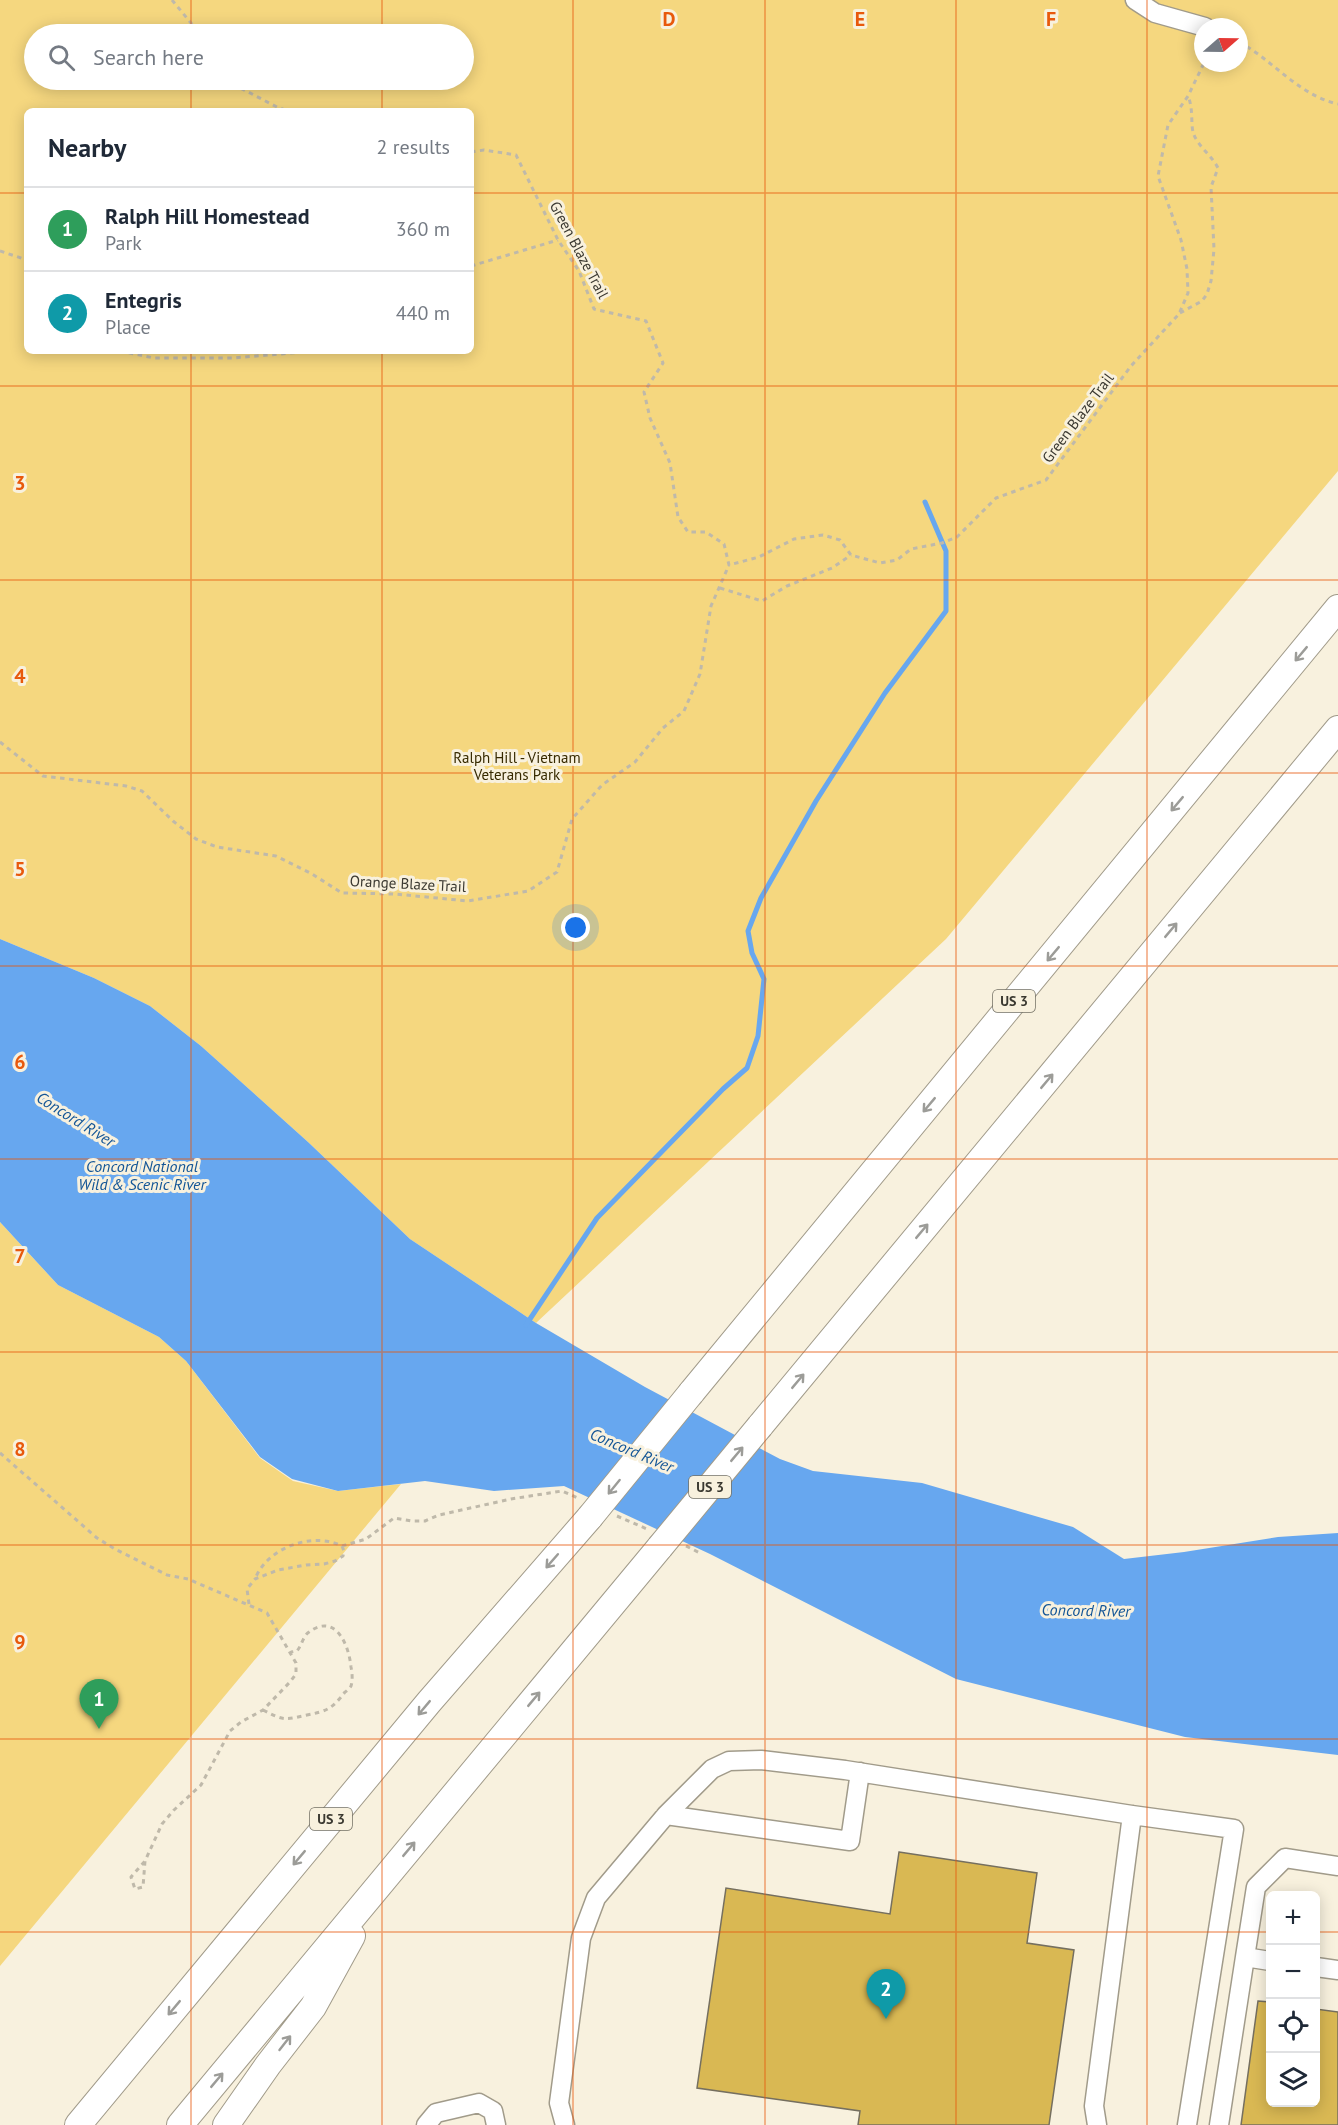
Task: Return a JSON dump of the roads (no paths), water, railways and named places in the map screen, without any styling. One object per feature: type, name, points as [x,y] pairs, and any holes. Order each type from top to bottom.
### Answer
[{"type":"highway","name":"US 3","points":[[78,2125],[587,1509],[691,1393],[1338,608]]},
{"type":"highway","name":"US 3","points":[[180,2125],[1338,729]]},
{"type":"highway","points":[[226,2125],[268,2065],[313,2007],[383,1880]]},
{"type":"lane","points":[[1135,0],[1155,13],[1194,24]]},
{"type":"lane","points":[[565,2125],[559,2103],[581,1938],[596,1898],[666,1815],[712,1769],[729,1761],[761,1760],[860,1772],[1234,1829],[1187,2125]]},
{"type":"lane","points":[[666,1815],[850,1841],[860,1772]]},
{"type":"lane","points":[[1097,2125],[1094,2106],[1132,1815]]},
{"type":"lane","points":[[1219,2125],[1256,1887],[1285,1858],[1338,1866]]},
{"type":"lane","points":[[1245,1957],[1266,1960]]},
{"type":"lane","points":[[1320,1968],[1338,1970]]},
{"type":"lane","points":[[426,2125],[436,2113],[479,2103],[493,2111],[496,2125]]},
{"type":"water","points":[[0,939],[94,978],[150,1006],[201,1046],[308,1142],[410,1239],[536,1323],[645,1387],[780,1459],[813,1471],[922,1483],[1073,1527],[1124,1559],[1278,1537],[1338,1533],[1338,1755],[1185,1737],[956,1679],[710,1554],[564,1486],[494,1491],[425,1481],[338,1491],[292,1479],[260,1457],[186,1361],[159,1337],[58,1285],[0,1222]]},
{"type":"waterway","points":[[526,1325],[597,1218],[723,1089],[747,1068],[758,1036],[764,979],[752,953],[748,931],[761,898],[816,801],[885,693],[946,611],[946,551],[925,502]]},
{"type":"place","name":"Ralph Hill Homestead","points":[[99,1729]]},
{"type":"place","name":"Entegris","points":[[886,2019]]},
{"type":"park label","name":"Ralph Hill - Vietnam Veterans Park","points":[[517,766]]},
{"type":"water label","name":"Concord River","points":[[76,1119]]},
{"type":"water label","name":"Concord National Wild & Scenic River","points":[[142,1175]]},
{"type":"water label","name":"Concord River","points":[[632,1450]]},
{"type":"water label","name":"Concord River","points":[[1086,1610]]}]
